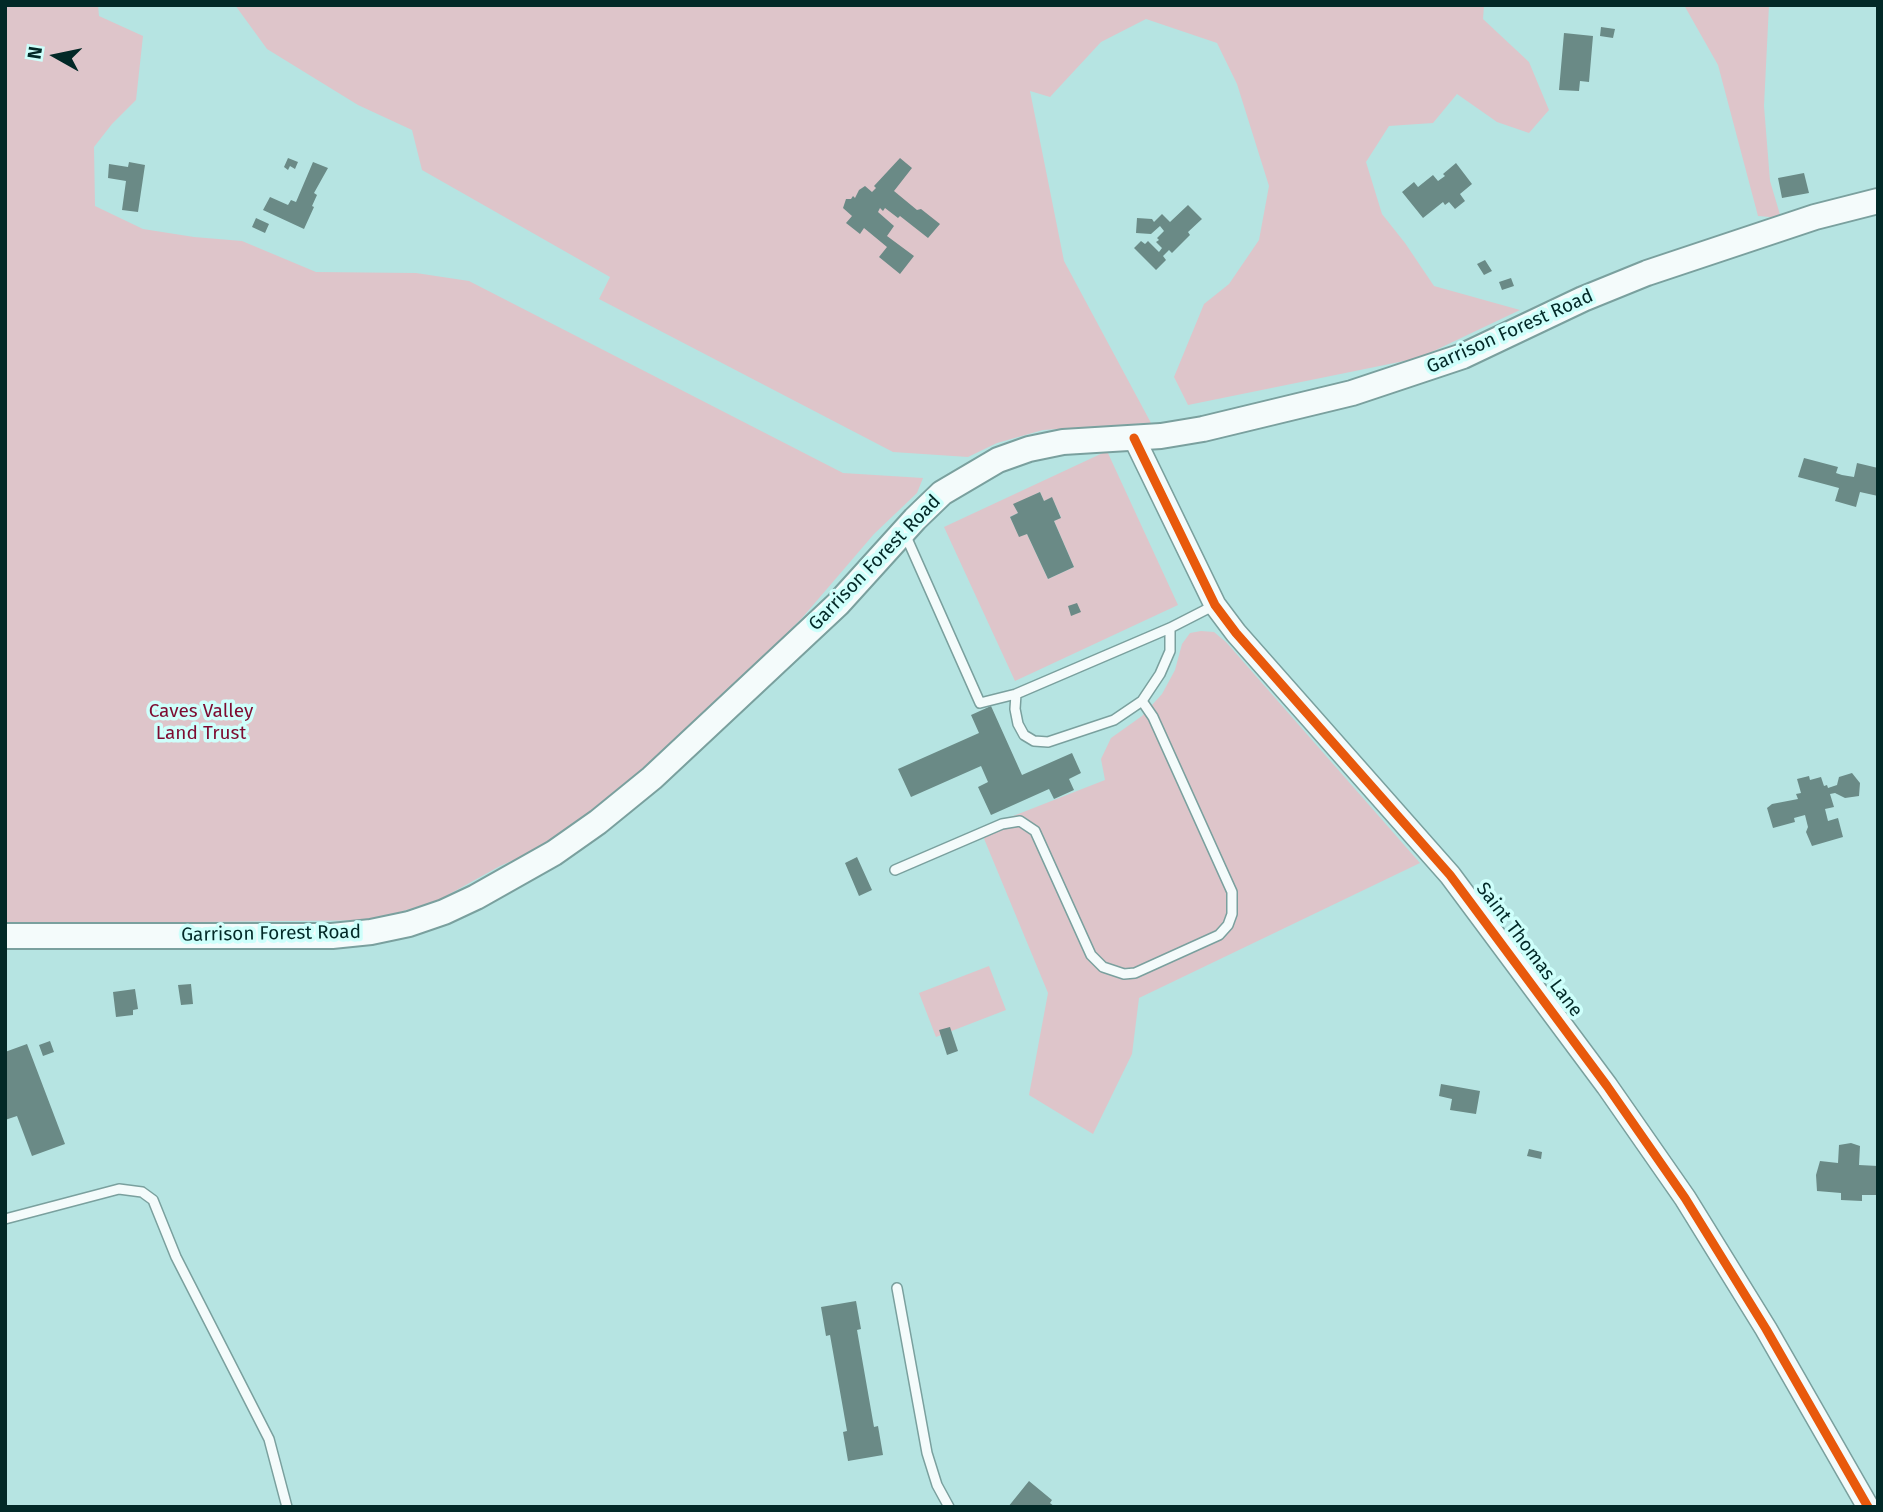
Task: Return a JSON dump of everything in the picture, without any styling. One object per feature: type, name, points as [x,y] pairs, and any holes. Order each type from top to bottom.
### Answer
[{"type":"main road","name":"Garrison Forest Road","points":[[5,936],[332,936],[409,924],[477,897],[554,853],[598,822],[652,778],[838,604],[942,493],[998,460],[1063,442],[1161,436],[1216,427],[1405,377],[1463,356],[1572,304],[1647,273],[1765,233],[1878,201]]},
{"type":"street","name":"Saint Thomas Lane","points":[[1134,438],[1215,605],[1236,633],[1450,875],[1607,1086],[1685,1198],[1758,1317],[1868,1507]]},
{"type":"lane","points":[[904,532],[980,703],[1016,694],[1170,628],[1215,605]]},
{"type":"lane","points":[[1016,694],[1017,724],[1024,735],[1034,741],[1048,742],[1114,720],[1142,701],[1160,674],[1170,650],[1170,628]]},
{"type":"lane","points":[[895,870],[1002,824],[1020,821],[1035,831],[1091,955],[1103,967],[1124,974],[1135,973],[1219,935],[1233,914],[1232,892],[1153,717],[1142,701]]},
{"type":"lane","points":[[5,1219],[119,1189],[142,1192],[153,1200],[176,1258],[269,1439],[287,1507]]},
{"type":"lane","points":[[897,1288],[927,1453],[937,1485],[949,1507]]},
{"type":"green space","name":"Caves Valley Land Trust","points":[[5,5],[98,5],[99,16],[143,36],[136,100],[94,147],[95,206],[143,229],[242,241],[316,272],[416,273],[469,281],[843,473],[923,478],[917,493],[874,534],[802,618],[650,770],[532,852],[500,866],[437,901],[384,920],[5,924]]},
{"type":"green space","points":[[235,5],[1484,5],[1483,19],[1529,62],[1549,110],[1529,133],[1497,122],[1457,94],[1433,123],[1389,126],[1366,162],[1382,214],[1434,286],[1520,310],[1419,358],[1188,405],[1174,377],[1204,304],[1229,284],[1259,240],[1269,186],[1237,84],[1217,43],[1146,19],[1101,42],[1050,97],[1030,91],[1064,261],[1151,423],[1043,430],[997,443],[968,457],[893,452],[599,299],[610,277],[422,170],[412,130],[358,105],[267,49]]},
{"type":"green space","points":[[1684,5],[1769,5],[1764,106],[1770,181],[1781,218],[1758,216],[1718,65]]},
{"type":"green space","points":[[1107,451],[1178,605],[1015,681],[944,527]],"holes":[[[1040,492],[1044,501],[1052,498],[1061,517],[1054,521],[1074,567],[1048,579],[1027,534],[1019,536],[1010,517],[1018,513],[1014,505]]]},
{"type":"green space","points":[[1214,632],[1226,642],[1420,863],[1139,998],[1132,1054],[1093,1134],[1029,1095],[1048,993],[980,829],[1105,780],[1101,759],[1111,738],[1142,716],[1162,694],[1175,670],[1182,644],[1190,633]]},
{"type":"green space","points":[[989,966],[1006,1010],[936,1037],[919,993]]},
{"type":"building","points":[[1601,27],[1615,29],[1613,38],[1600,36]]},
{"type":"building","points":[[1564,33],[1593,36],[1589,82],[1580,81],[1579,91],[1559,90]]},
{"type":"building","points":[[288,158],[298,162],[295,169],[290,166],[288,170],[284,167]]},
{"type":"building","points":[[900,158],[912,168],[894,191],[940,224],[928,238],[900,216],[898,218],[885,208],[883,211],[880,208],[878,212],[894,226],[887,236],[914,256],[900,274],[879,257],[887,247],[864,228],[860,234],[846,223],[852,216],[843,208],[846,199],[853,196],[855,198],[865,186],[872,192],[876,188],[874,186]]},
{"type":"building","points":[[129,162],[145,165],[138,212],[122,210],[126,181],[108,178],[109,164],[128,167]]},
{"type":"building","points":[[313,162],[328,168],[314,193],[317,195],[312,206],[314,207],[304,229],[263,210],[270,197],[288,205],[291,200],[296,202]]},
{"type":"building","points":[[1456,163],[1472,184],[1460,194],[1465,201],[1455,209],[1449,202],[1445,205],[1443,202],[1423,218],[1402,192],[1414,182],[1418,187],[1433,175],[1438,181]]},
{"type":"building","points":[[1804,173],[1809,193],[1782,198],[1778,178]]},
{"type":"building","points":[[1188,205],[1202,219],[1172,253],[1169,250],[1163,256],[1166,260],[1156,270],[1134,248],[1141,241],[1145,244],[1148,241],[1159,252],[1162,248],[1156,242],[1164,231],[1160,226],[1151,234],[1136,233],[1137,218],[1152,219],[1154,222],[1162,214],[1170,222]]},
{"type":"building","points":[[256,218],[269,224],[265,233],[252,227]]},
{"type":"building","points":[[1485,260],[1492,271],[1484,275],[1477,264]]},
{"type":"building","points":[[1511,278],[1514,286],[1502,290],[1499,282]]},
{"type":"building","points":[[1804,458],[1838,467],[1836,473],[1854,477],[1857,463],[1878,468],[1878,496],[1860,492],[1856,507],[1835,501],[1839,488],[1798,477]]},
{"type":"building","points":[[1040,492],[1044,501],[1052,497],[1061,518],[1054,521],[1074,567],[1048,579],[1027,534],[1019,537],[1010,517],[1018,513],[1013,504]]},
{"type":"building","points":[[1077,603],[1081,612],[1071,616],[1068,606]]},
{"type":"building","points":[[991,706],[1022,775],[1072,753],[1081,773],[1069,779],[1074,790],[1054,799],[1049,789],[991,815],[978,787],[988,782],[981,766],[911,797],[898,769],[979,733],[971,715]]},
{"type":"building","points":[[1852,773],[1860,783],[1859,796],[1845,798],[1835,793],[1830,794],[1834,807],[1825,809],[1828,821],[1838,818],[1843,837],[1812,846],[1806,832],[1808,827],[1805,815],[1794,818],[1795,822],[1773,828],[1767,808],[1772,804],[1798,799],[1796,794],[1801,793],[1797,779],[1821,777],[1824,786],[1827,785],[1828,788],[1837,785],[1839,777]]},
{"type":"building","points":[[857,857],[872,890],[859,896],[845,863]]},
{"type":"building","points":[[191,984],[193,1004],[181,1005],[178,985]]},
{"type":"building","points":[[135,989],[138,1009],[133,1010],[133,1015],[116,1017],[113,992]]},
{"type":"building","points":[[950,1027],[958,1051],[947,1055],[939,1030]]},
{"type":"building","points":[[50,1041],[54,1052],[43,1056],[39,1045]]},
{"type":"building","points":[[27,1044],[65,1144],[32,1156],[17,1116],[5,1120],[5,1052]]},
{"type":"building","points":[[1441,1084],[1480,1091],[1476,1114],[1450,1110],[1452,1099],[1439,1096]]},
{"type":"building","points":[[1851,1143],[1860,1146],[1859,1165],[1878,1166],[1878,1195],[1862,1195],[1862,1201],[1841,1200],[1841,1193],[1817,1191],[1816,1175],[1820,1161],[1838,1163],[1839,1145]]},
{"type":"building","points":[[1529,1149],[1542,1152],[1541,1159],[1527,1156]]},
{"type":"building","points":[[856,1301],[861,1329],[857,1330],[874,1427],[878,1426],[883,1455],[848,1461],[843,1432],[847,1431],[830,1335],[826,1336],[821,1307]]},
{"type":"building","points":[[1029,1481],[1052,1500],[1050,1503],[1055,1507],[1008,1507]]},
{"type":"cycle path","points":[[1134,438],[1215,605],[1236,633],[1450,875],[1607,1086],[1685,1198],[1766,1329],[1868,1507]]}]
